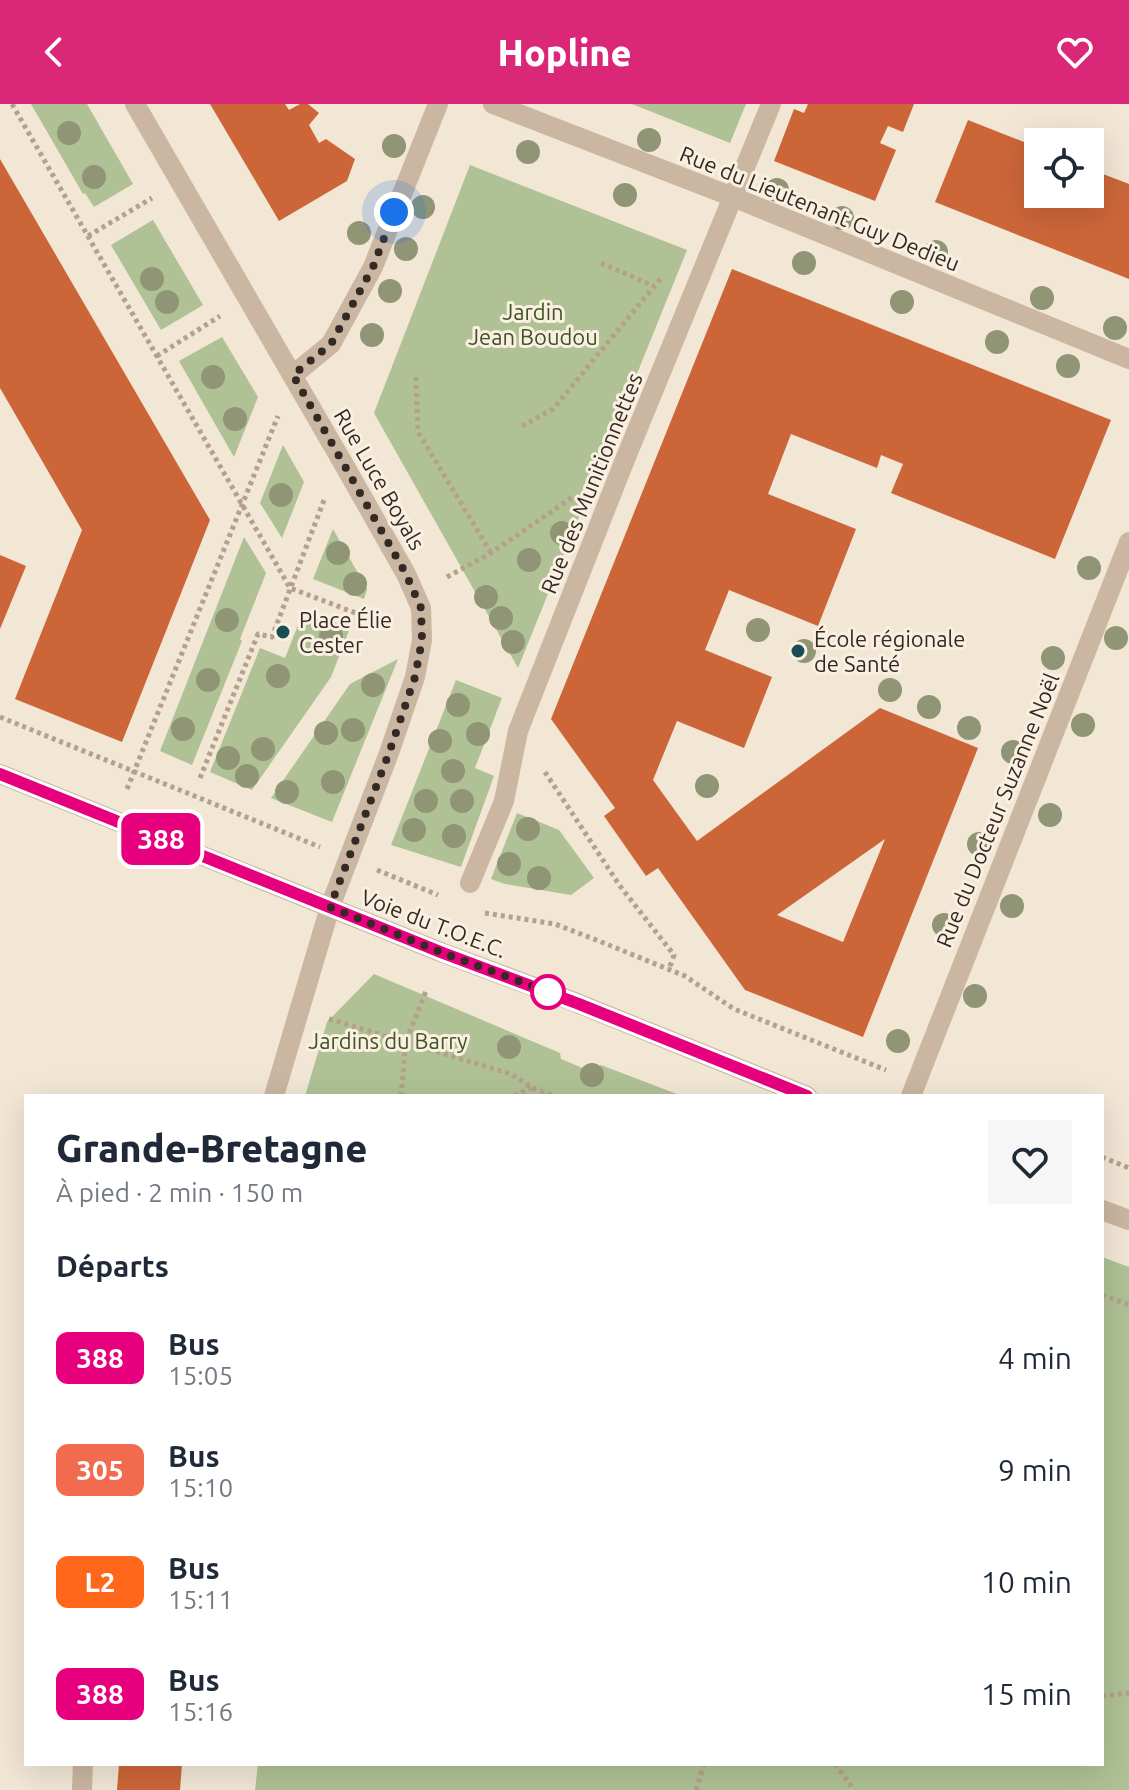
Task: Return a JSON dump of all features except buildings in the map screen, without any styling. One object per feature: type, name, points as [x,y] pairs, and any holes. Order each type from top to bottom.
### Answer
[{"type":"street","name":"Rue Luce Boyals","points":[[135,104],[406,574],[421,608],[422,640],[415,677],[330,907],[275,1094]]},
{"type":"street","points":[[293,375],[331,344],[373,267],[438,104]]},
{"type":"street","name":"Rue du Lieutenant Guy Dedieu","points":[[493,104],[733,197],[1129,359]]},
{"type":"street","name":"Rue des Munitionnettes","points":[[470,883],[504,801],[518,731],[771,104]]},
{"type":"street","name":"Rue du Docteur Suzanne Noël","points":[[914,1089],[1129,542]]},
{"type":"street","name":"Voie du T.O.E.C.","points":[[0,774],[802,1094]]},
{"type":"street","points":[[1104,1211],[1129,1220]]},
{"type":"street","points":[[82,1790],[83,1766]]},
{"type":"path","points":[[12,104],[290,588],[395,628]]},
{"type":"path","points":[[88,236],[154,197]]},
{"type":"path","points":[[601,263],[654,286]]},
{"type":"path","points":[[522,426],[553,409],[668,269]]},
{"type":"path","points":[[157,356],[222,314]]},
{"type":"path","points":[[416,377],[418,432],[491,553]]},
{"type":"path","points":[[114,819],[279,414]]},
{"type":"path","points":[[447,577],[491,553],[575,495]]},
{"type":"path","points":[[200,778],[258,634],[272,637],[326,496]]},
{"type":"path","points":[[0,717],[448,899]]},
{"type":"path","points":[[518,731],[620,886],[674,955],[669,969]]},
{"type":"path","points":[[475,909],[488,915],[555,924],[669,969],[685,976],[734,1009],[914,1089]]},
{"type":"path","points":[[401,1094],[406,1041],[426,991]]},
{"type":"path","points":[[322,1017],[511,1074],[532,1088],[548,1094]]},
{"type":"path","points":[[518,1094],[532,1088]]},
{"type":"path","points":[[1104,1158],[1129,1168]]},
{"type":"path","points":[[1104,1296],[1129,1305]]},
{"type":"path","points":[[1104,1696],[1129,1693]]},
{"type":"path","points":[[696,1790],[703,1766]]},
{"type":"path","points":[[836,1766],[854,1790]]},
{"type":"green space","points":[[31,104],[87,104],[133,184],[94,207],[83,194]]},
{"type":"green space","points":[[632,104],[746,104],[730,143]]},
{"type":"green space","name":"Jardin Jean Boudou","points":[[470,165],[687,250],[518,668],[374,413]]},
{"type":"green space","points":[[153,220],[203,305],[161,330],[111,245]]},
{"type":"green space","points":[[222,337],[258,397],[234,457],[179,361]]},
{"type":"green space","points":[[283,445],[304,482],[282,538],[260,503]]},
{"type":"green space","points":[[333,529],[367,589],[364,599],[313,579]]},
{"type":"green space","points":[[244,537],[266,573],[192,765],[160,751]]},
{"type":"green space","points":[[304,610],[350,628],[331,677],[252,790],[210,772],[260,648],[285,658]]},
{"type":"green space","points":[[398,659],[332,822],[271,798],[350,684]]},
{"type":"green space","points":[[456,680],[502,698],[475,768],[494,776],[461,867],[391,845]]},
{"type":"green space","points":[[517,813],[559,830],[594,878],[571,895],[491,879]]},
{"type":"green space","name":"Jardins du Barry","points":[[374,974],[560,1053],[561,1059],[592,1072],[601,1065],[677,1094],[306,1094],[327,1022]]},
{"type":"green space","points":[[1104,1258],[1129,1267],[1129,1790],[255,1790],[258,1766],[1104,1766]]},
{"type":"bus line","name":"388","points":[[0,774],[802,1094]]},
{"type":"place","name":"Place Élie Cester","points":[[283,632]]},
{"type":"place","name":"École régionale de Santé","points":[[798,651]]},
{"type":"route","points":[[394,212],[373,267],[331,344],[293,375],[406,574],[421,608],[422,640],[415,677],[330,907],[548,992]]}]
